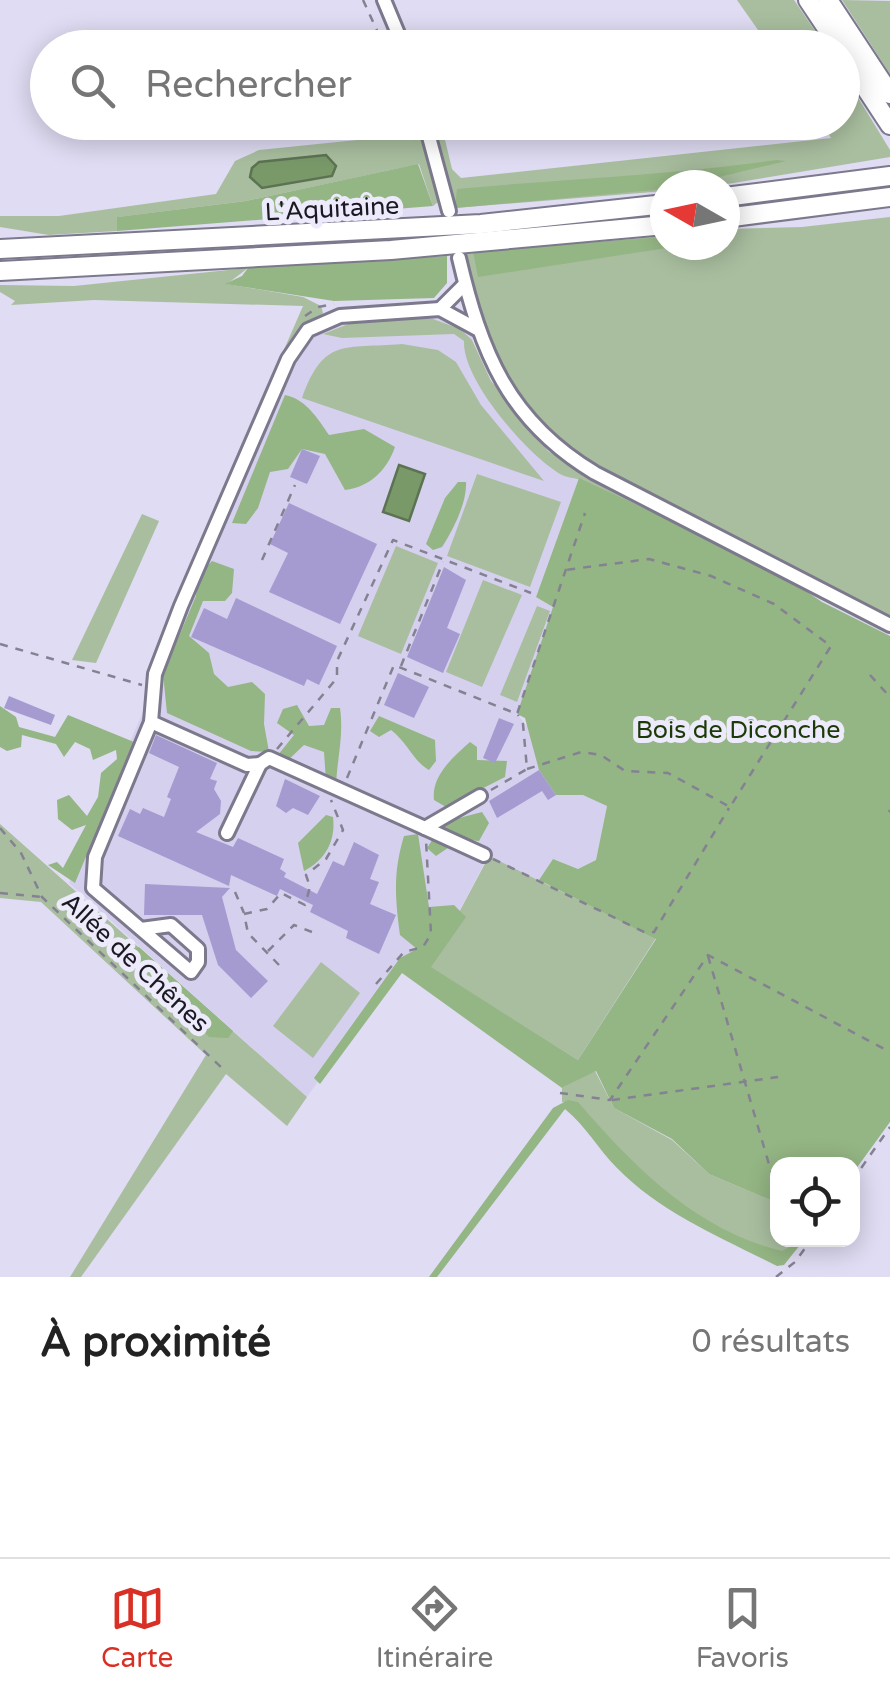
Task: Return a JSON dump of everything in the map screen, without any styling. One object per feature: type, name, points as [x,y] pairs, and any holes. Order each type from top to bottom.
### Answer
[{"type":"highway","points":[[808,0],[828,30]]},
{"type":"highway","points":[[828,0],[848,30]]},
{"type":"highway","points":[[860,49],[890,94]]},
{"type":"highway","points":[[860,79],[890,125]]},
{"type":"highway","points":[[740,194],[890,176]]},
{"type":"highway","points":[[740,216],[884,198]]},
{"type":"highway","name":"L'Aquitaine","points":[[0,249],[481,224],[650,206]]},
{"type":"highway","name":"L'Aquitaine","points":[[0,270],[390,250],[650,226]]},
{"type":"street","points":[[384,0],[396,30]]},
{"type":"street","points":[[431,140],[449,211]]},
{"type":"street","points":[[459,258],[477,329],[505,388],[538,428],[576,462],[890,625]]},
{"type":"street","points":[[440,309],[465,284]]},
{"type":"street","points":[[141,929],[171,925],[198,949],[198,962],[191,972],[93,888],[96,857],[151,722],[153,690],[181,606],[288,359],[308,330],[340,316],[440,309],[477,329]]},
{"type":"street","points":[[151,722],[247,765],[265,761],[339,787],[484,855]]},
{"type":"street","points":[[227,834],[265,761]]},
{"type":"street","points":[[425,828],[480,796]]},
{"type":"path","points":[[363,0],[377,30]]},
{"type":"path","points":[[298,330],[307,314],[339,304]]},
{"type":"path","points":[[262,560],[295,485]]},
{"type":"path","points":[[517,714],[585,513]]},
{"type":"path","points":[[265,761],[338,678],[337,661],[393,540],[531,593]]},
{"type":"path","points":[[400,667],[444,560]]},
{"type":"path","points":[[484,855],[646,933],[654,932],[831,646],[774,604],[711,576],[650,560],[566,570]]},
{"type":"path","points":[[0,644],[153,690]]},
{"type":"path","points":[[244,914],[267,909],[281,893],[305,905],[310,887],[306,874],[326,860],[344,830],[332,800],[394,665],[517,714],[524,724],[527,770]]},
{"type":"path","points":[[870,675],[890,698]]},
{"type":"path","points":[[480,796],[527,770],[581,752],[601,755],[625,770],[668,772],[730,807]]},
{"type":"path","name":"Allée de Chênes","points":[[0,828],[21,853],[42,897],[222,1068]]},
{"type":"path","points":[[376,984],[404,952],[424,947],[431,934],[425,828]]},
{"type":"path","points":[[235,892],[248,933],[280,966]]},
{"type":"path","points":[[0,893],[42,897]]},
{"type":"path","points":[[266,952],[294,925],[312,932]]},
{"type":"path","points":[[708,954],[890,1052]]},
{"type":"path","points":[[708,954],[770,1167]]},
{"type":"path","points":[[610,1100],[708,954]]},
{"type":"path","points":[[560,1093],[610,1100],[778,1077]]},
{"type":"path","points":[[860,1170],[890,1127]]},
{"type":"path","points":[[776,1277],[796,1262],[807,1247]]},
{"type":"shaded area","points":[[737,0],[794,0],[814,30],[758,30]]},
{"type":"shaded area","points":[[842,0],[890,1],[890,74]]},
{"type":"shaded area","points":[[860,101],[890,150],[890,157],[740,182],[740,170],[650,170],[650,192],[455,208],[438,140],[445,140],[452,169],[461,178],[812,140],[860,140]]},
{"type":"shaded area","points":[[357,140],[422,140],[438,202],[433,206],[419,164],[246,201],[118,217],[117,231],[49,235],[0,227],[0,216],[59,216],[216,194],[235,161],[259,150]]},
{"type":"shaded area","points":[[326,155],[336,166],[332,176],[262,188],[250,177],[259,162]]},
{"type":"shaded area","points":[[890,217],[890,617],[570,453],[511,391],[486,342],[464,254],[650,237],[650,260],[740,260],[740,229],[802,227]]},
{"type":"shaded area","points":[[248,268],[227,284],[303,297],[321,306],[323,313],[300,337],[207,540],[202,538],[303,306],[94,300],[11,305],[15,301],[0,292],[0,285],[74,286]]},
{"type":"shaded area","points":[[440,309],[477,329],[471,343],[505,413],[579,478],[536,596],[554,606],[517,714],[583,795],[607,805],[596,860],[578,869],[553,859],[539,880],[488,856],[430,967],[397,971],[307,1097],[69,883],[308,330],[340,316]]},
{"type":"shaded area","points":[[402,316],[433,319],[460,329],[472,340],[491,381],[548,451],[647,511],[584,481],[562,475],[532,452],[485,396],[466,357],[464,341],[454,334],[342,338],[323,334],[351,323]]},
{"type":"shaded area","points":[[402,344],[438,350],[456,362],[481,405],[544,481],[302,398],[310,378],[328,355],[351,347]]},
{"type":"shaded area","points":[[399,465],[425,474],[409,521],[383,512]]},
{"type":"shaded area","points":[[477,474],[561,502],[530,587],[447,556]]},
{"type":"shaded area","points":[[142,514],[159,521],[96,663],[72,660]]},
{"type":"shaded area","points":[[396,546],[438,563],[401,654],[358,636]]},
{"type":"shaded area","points":[[483,580],[522,595],[482,687],[446,672]]},
{"type":"shaded area","points":[[537,606],[550,611],[517,702],[500,695]]},
{"type":"shaded area","points":[[0,824],[307,1097],[287,1126],[226,1074],[81,1277],[70,1277],[206,1055],[41,902],[0,898]]},
{"type":"shaded area","points":[[489,856],[656,938],[578,1060],[430,967]]},
{"type":"shaded area","points":[[321,962],[360,993],[313,1058],[273,1026]]},
{"type":"shaded area","points":[[595,1071],[614,1108],[672,1140],[709,1174],[770,1200],[770,1247],[791,1247],[782,1256],[772,1255],[665,1199],[573,1104],[562,1102],[562,1088]]},
{"type":"green space","points":[[786,161],[740,172],[687,170]]},
{"type":"green space","points":[[418,164],[433,206],[117,231],[117,217],[246,201]]},
{"type":"green space","points":[[650,174],[650,190],[455,208],[457,189]]},
{"type":"green space","points":[[650,238],[650,251],[478,277],[473,251]]},
{"type":"green space","points":[[447,256],[447,283],[434,298],[334,301],[225,284],[242,276],[248,268]]},
{"type":"green space","points":[[285,395],[305,405],[329,435],[364,429],[395,447],[392,455],[370,481],[345,490],[325,454],[302,449],[288,469],[270,472],[258,508],[246,524],[232,523]]},
{"type":"green space","name":"Bois de Diconche","points":[[579,478],[767,565],[822,602],[890,636],[890,1122],[860,1163],[860,1157],[770,1157],[770,1200],[709,1174],[672,1139],[614,1108],[596,1071],[562,1088],[402,973],[320,1084],[314,1078],[400,958],[417,949],[400,935],[398,922],[397,873],[404,836],[418,834],[429,907],[454,905],[466,917],[431,967],[578,1060],[656,939],[539,880],[553,859],[578,869],[596,860],[607,806],[583,795],[556,795],[539,770],[525,718],[517,714],[553,607],[536,597]]},
{"type":"green space","points":[[458,482],[466,482],[462,507],[442,547],[433,550],[426,544],[445,498]]},
{"type":"green space","points":[[212,561],[234,569],[232,593],[225,601],[203,601],[189,636],[209,653],[214,674],[228,687],[252,682],[265,694],[264,724],[269,752],[251,751],[167,713],[163,674],[196,596],[198,575]]},
{"type":"green space","points":[[297,705],[309,726],[324,725],[331,708],[340,708],[336,786],[326,781],[324,752],[304,745],[284,764],[274,760],[294,735],[277,723],[283,709]]},
{"type":"green space","points":[[0,706],[16,717],[19,727],[55,737],[68,715],[134,742],[75,883],[48,865],[57,862],[63,868],[86,825],[72,830],[58,819],[57,800],[69,795],[87,816],[98,797],[101,773],[117,759],[116,750],[93,760],[90,749],[75,742],[64,757],[56,744],[22,735],[21,747],[7,751],[0,747]]},
{"type":"green space","points":[[379,716],[435,740],[436,761],[429,770],[391,730],[379,737],[370,731]]},
{"type":"green space","points":[[470,742],[477,747],[477,760],[507,761],[505,777],[446,807],[434,800],[436,783],[444,768]]},
{"type":"green space","points":[[482,812],[489,823],[479,841],[461,839],[436,856],[427,848],[444,822]]},
{"type":"green space","points":[[326,815],[333,817],[331,842],[318,861],[304,871],[298,843]]},
{"type":"green space","points":[[139,947],[233,1031],[228,1038],[209,1037],[127,950]]},
{"type":"green space","points":[[568,1100],[578,1102],[644,1172],[722,1228],[782,1251],[798,1247],[784,1265],[777,1266],[693,1223],[634,1184],[565,1109],[437,1277],[429,1277],[553,1108]]},
{"type":"building","points":[[302,449],[320,456],[307,484],[290,477]]},
{"type":"building","points":[[289,503],[377,544],[340,624],[269,592],[288,553],[270,544]]},
{"type":"building","points":[[444,567],[466,580],[447,628],[460,634],[443,673],[407,657]]},
{"type":"building","points":[[236,598],[337,646],[319,685],[307,679],[304,686],[191,637],[204,608],[227,619]]},
{"type":"building","points":[[398,673],[429,687],[414,718],[384,705]]},
{"type":"building","points":[[9,696],[55,715],[51,725],[4,708]]},
{"type":"building","points":[[499,718],[514,724],[495,763],[483,758]]},
{"type":"building","points":[[156,735],[217,763],[210,779],[217,781],[214,789],[221,801],[220,814],[196,832],[233,847],[238,838],[284,859],[280,869],[286,873],[284,877],[317,894],[333,861],[344,866],[354,842],[379,855],[370,879],[379,882],[370,904],[396,915],[379,954],[346,938],[348,931],[310,912],[313,905],[280,889],[277,896],[231,875],[229,886],[118,836],[130,809],[140,814],[143,808],[164,817],[171,799],[167,797],[179,767],[149,753]]},
{"type":"building","points":[[539,770],[556,795],[548,800],[542,791],[497,818],[489,801]]},
{"type":"building","points":[[285,779],[320,796],[308,815],[293,808],[286,813],[276,806]]},
{"type":"building","points":[[145,884],[230,888],[222,897],[236,950],[268,981],[251,998],[218,965],[202,915],[144,915]]}]
